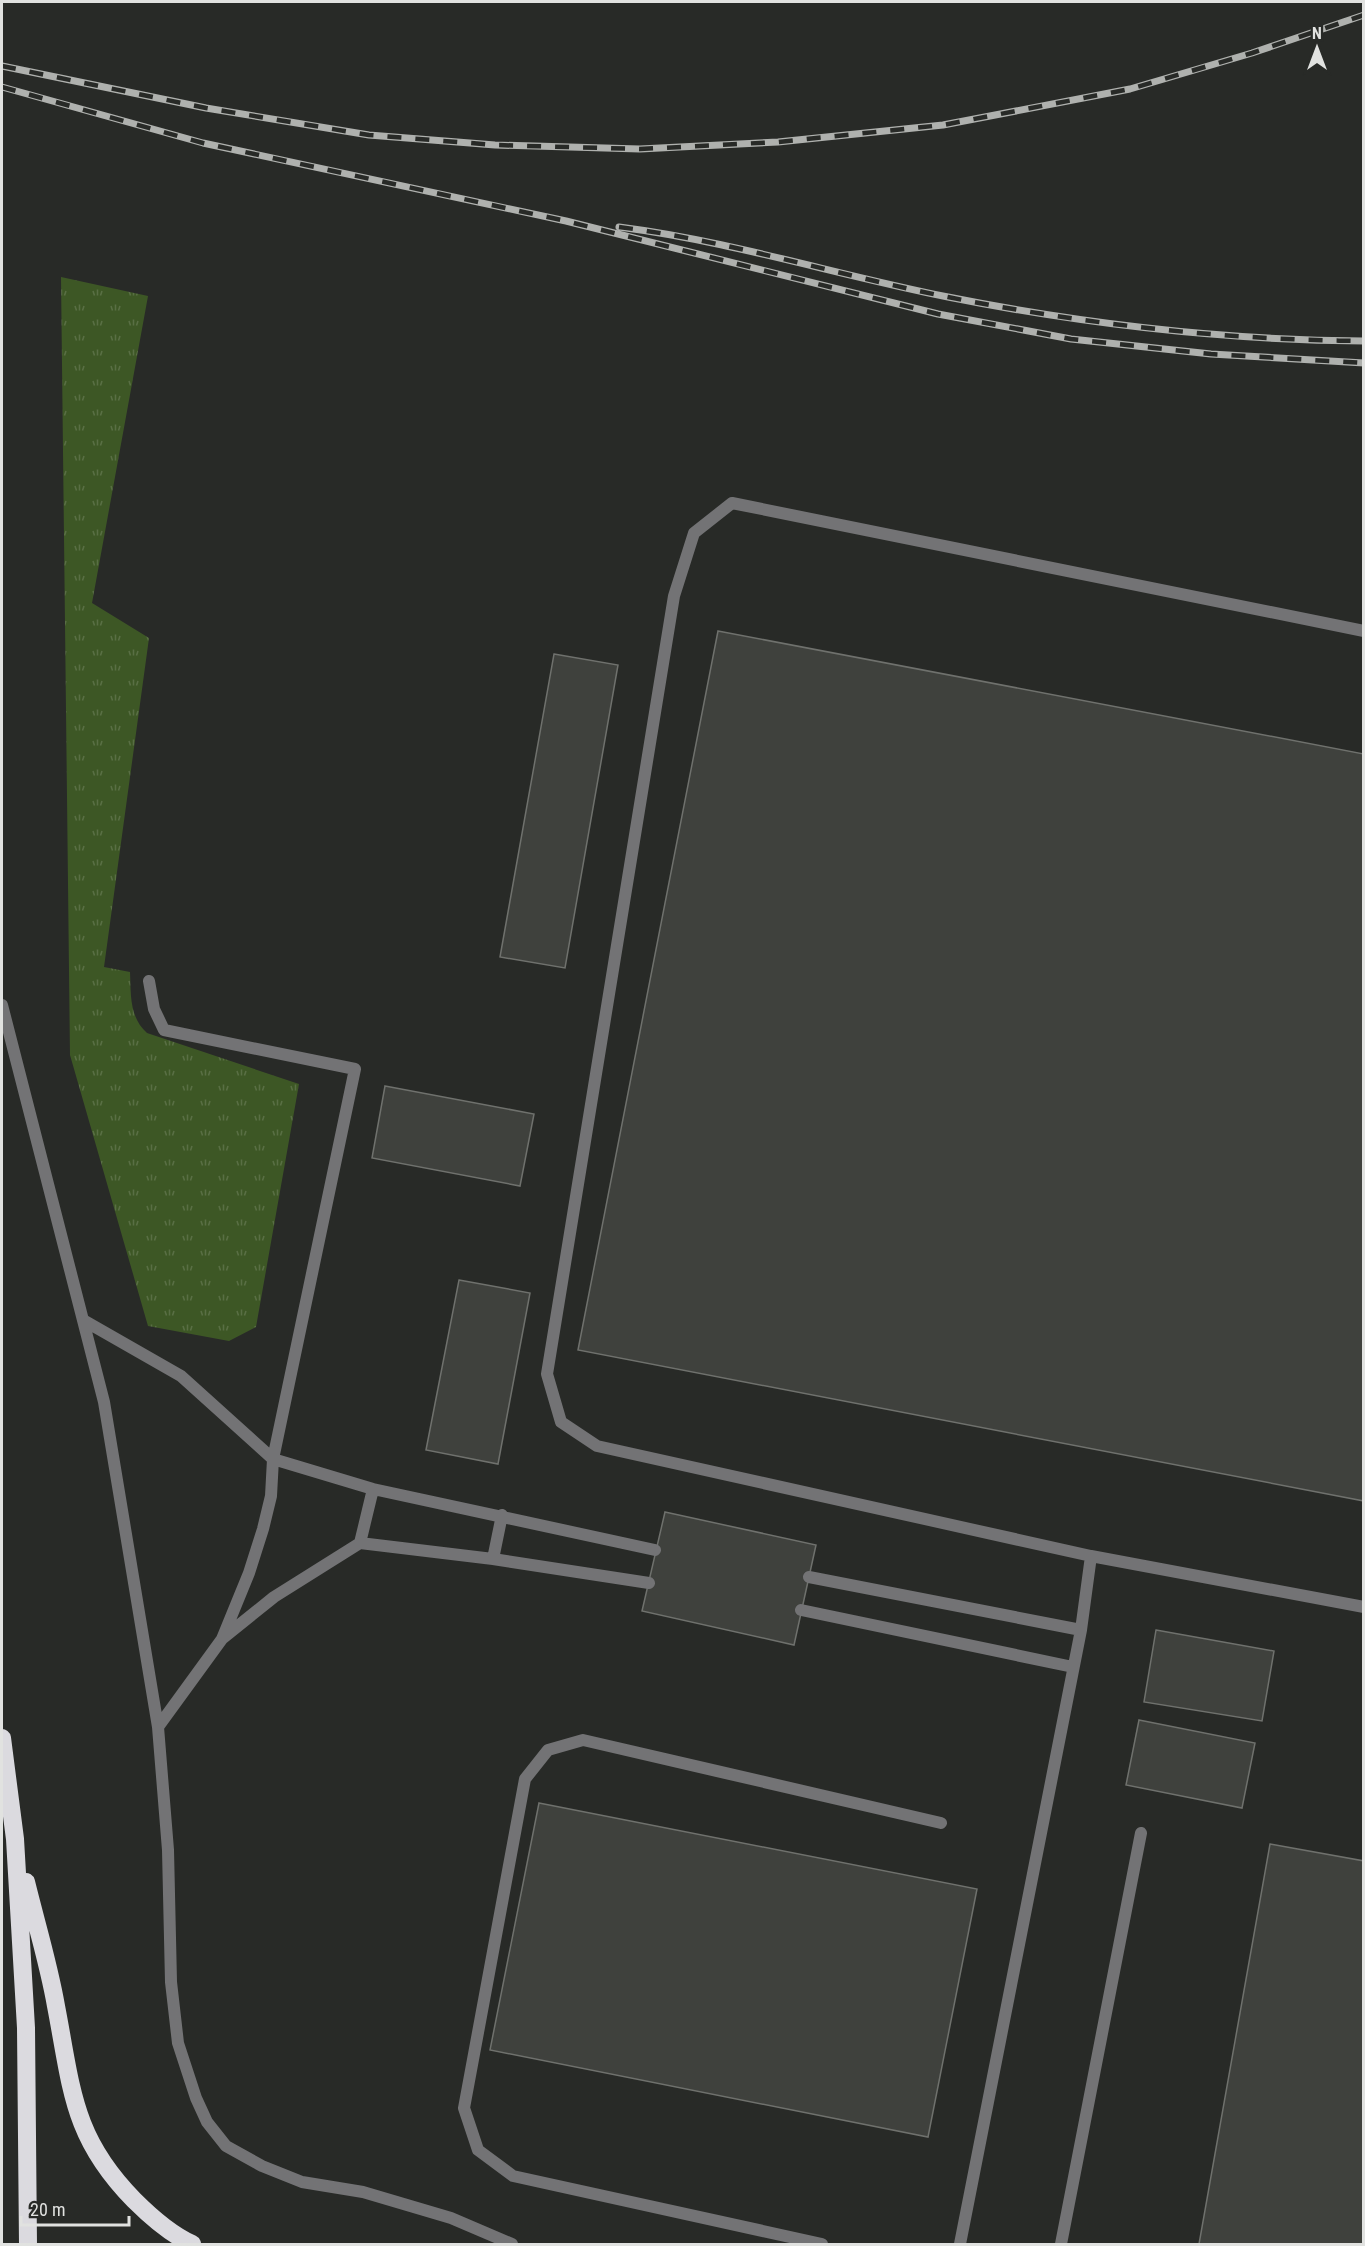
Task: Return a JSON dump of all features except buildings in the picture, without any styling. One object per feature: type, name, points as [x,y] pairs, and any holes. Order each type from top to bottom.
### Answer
[{"type":"highway","points":[[2,1738],[15,1839],[26,2028],[28,2244]]},
{"type":"highway","points":[[15,1839],[56,2005],[68,2080],[86,2137],[115,2180],[136,2202],[150,2216],[192,2244]]},
{"type":"lane","points":[[1364,631],[732,503],[694,533],[674,596],[547,1374],[561,1422],[597,1446],[1091,1556],[1364,1607]]},
{"type":"lane","points":[[149,981],[154,1009],[164,1030],[355,1069],[273,1459],[271,1496],[263,1529],[249,1573],[222,1639],[158,1727]]},
{"type":"lane","points":[[2,1005],[104,1402],[158,1727],[168,1850],[171,1982],[178,2043],[186,2071],[207,2122],[226,2146],[262,2166],[302,2182],[363,2192],[451,2218],[512,2244]]},
{"type":"lane","points":[[83,1320],[181,1376],[273,1459],[373,1489],[502,1515],[655,1550]]},
{"type":"lane","points":[[360,1543],[373,1489]]},
{"type":"lane","points":[[493,1559],[502,1515]]},
{"type":"lane","points":[[222,1639],[274,1596],[360,1543],[493,1559],[649,1583]]},
{"type":"lane","points":[[960,2244],[1081,1630],[1091,1556]]},
{"type":"lane","points":[[809,1577],[1081,1630]]},
{"type":"lane","points":[[801,1610],[1073,1667]]},
{"type":"lane","points":[[822,2244],[513,2176],[478,2150],[464,2108],[525,1779],[548,1750],[583,1740],[941,1823]]},
{"type":"lane","points":[[1061,2244],[1142,1833]]},
{"type":"green space","points":[[61,277],[148,296],[92,603],[149,638],[104,967],[130,972],[134,1012],[141,1027],[147,1033],[299,1084],[256,1327],[229,1341],[148,1326],[70,1055]]},
{"type":"railway","points":[[2,66],[206,108],[369,135],[495,145],[640,149],[778,142],[943,125],[1130,89],[1252,53],[1364,15]]},
{"type":"railway","points":[[2,87],[203,143],[566,221],[938,314],[1071,339],[1211,354],[1364,363]]},
{"type":"railway","points":[[619,227],[702,241],[948,297],[1102,323],[1259,338],[1364,341]]}]
